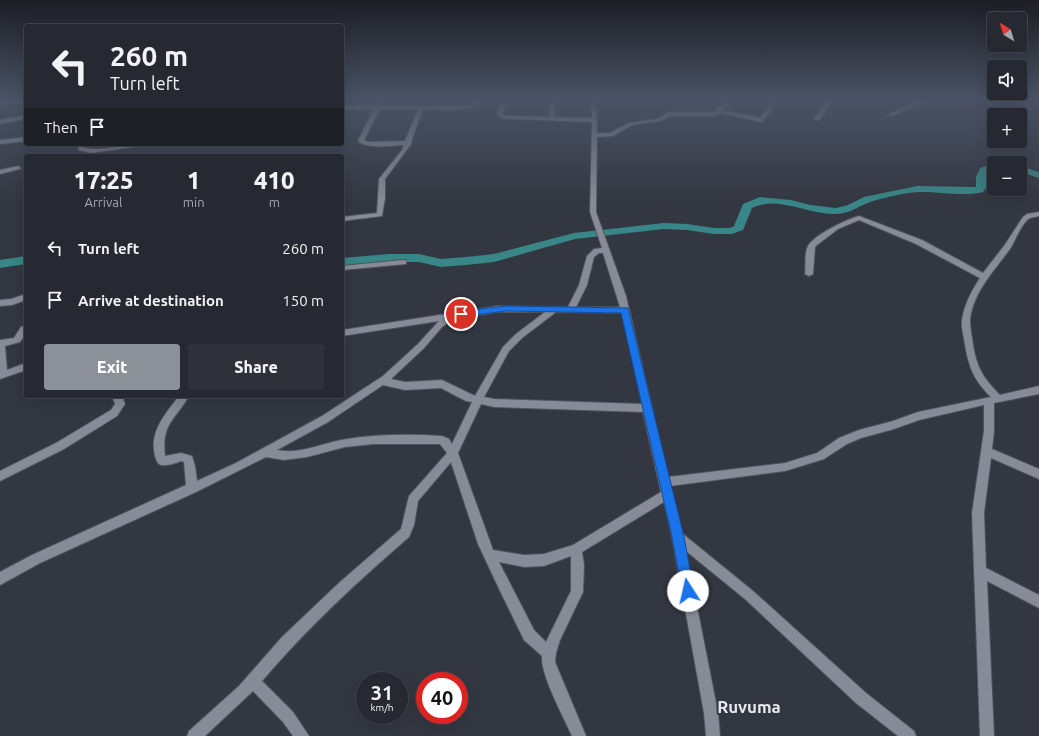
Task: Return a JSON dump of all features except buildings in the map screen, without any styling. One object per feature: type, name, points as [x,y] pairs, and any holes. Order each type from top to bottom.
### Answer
[{"type":"street","points":[[365,133],[361,141],[367,144],[409,143]]},
{"type":"street","points":[[344,219],[380,215],[382,204],[382,179],[409,143],[413,133]]},
{"type":"street","points":[[616,133],[612,136],[594,135],[593,212],[622,296],[678,537],[711,713],[713,736]]},
{"type":"street","points":[[0,142],[24,139]]},
{"type":"street","points":[[80,146],[81,149],[91,151],[125,146]]},
{"type":"street","points":[[0,172],[18,168]]},
{"type":"street","points":[[987,736],[978,513],[994,400],[974,369],[967,334],[967,314],[973,298],[985,277],[1017,234],[1024,220],[1028,217],[1039,214]]},
{"type":"street","points":[[809,274],[811,247],[814,243],[836,228],[859,218],[924,245],[985,277]]},
{"type":"street","points":[[570,310],[583,285],[591,256],[595,252],[606,250]]},
{"type":"street","points":[[344,268],[402,262]]},
{"type":"street","points":[[0,303],[12,302],[24,298]]},
{"type":"street","points":[[344,333],[498,308],[625,310]]},
{"type":"street","points":[[194,736],[244,691],[287,642],[344,586],[405,533],[409,526],[410,508],[413,499],[453,453],[478,400],[506,349],[519,336],[553,310]]},
{"type":"street","points":[[0,579],[36,559],[192,489],[265,452],[325,419],[383,381],[421,346],[439,324],[453,316]]},
{"type":"street","points":[[24,329],[18,340],[0,343],[2,375],[24,367]]},
{"type":"street","points":[[383,381],[405,386],[442,384],[469,398],[494,404],[647,408]]},
{"type":"street","points":[[664,482],[785,467],[820,456],[843,441],[859,434],[894,425],[918,416],[1039,390]]},
{"type":"street","points":[[0,476],[60,446],[114,413],[120,404],[118,398]]},
{"type":"street","points":[[183,398],[160,430],[159,450],[160,458],[163,461],[181,456],[188,458],[192,489]]},
{"type":"street","points":[[265,452],[284,456],[306,453],[352,442],[374,440],[442,440],[448,445],[453,453],[474,511],[478,527],[506,591],[524,627],[537,643],[549,653]]},
{"type":"street","points":[[986,451],[1039,474]]},
{"type":"street","points":[[490,555],[524,561],[544,560],[576,548],[667,494]]},
{"type":"street","points":[[678,537],[749,595],[861,698],[909,736]]},
{"type":"street","points":[[576,548],[578,565],[577,592],[554,638],[549,653],[548,662],[579,736]]},
{"type":"street","points":[[980,571],[1039,602]]},
{"type":"street","points":[[253,681],[288,717],[302,736]]},
{"type":"waterway","points":[[344,262],[389,258],[419,258],[441,263],[494,258],[574,236],[664,226],[687,227],[714,231],[732,231],[739,228],[747,206],[760,200],[791,203],[810,208],[836,211],[851,208],[868,199],[917,189],[979,190],[982,186],[981,177],[983,170],[987,169]]},
{"type":"waterway","points":[[1027,171],[1039,175]]},
{"type":"waterway","points":[[0,264],[24,260]]},
{"type":"district","name":"Ruvuma","points":[[749,707]]},
{"type":"route","points":[[461,314],[498,308],[625,310],[678,537],[688,591]]}]
